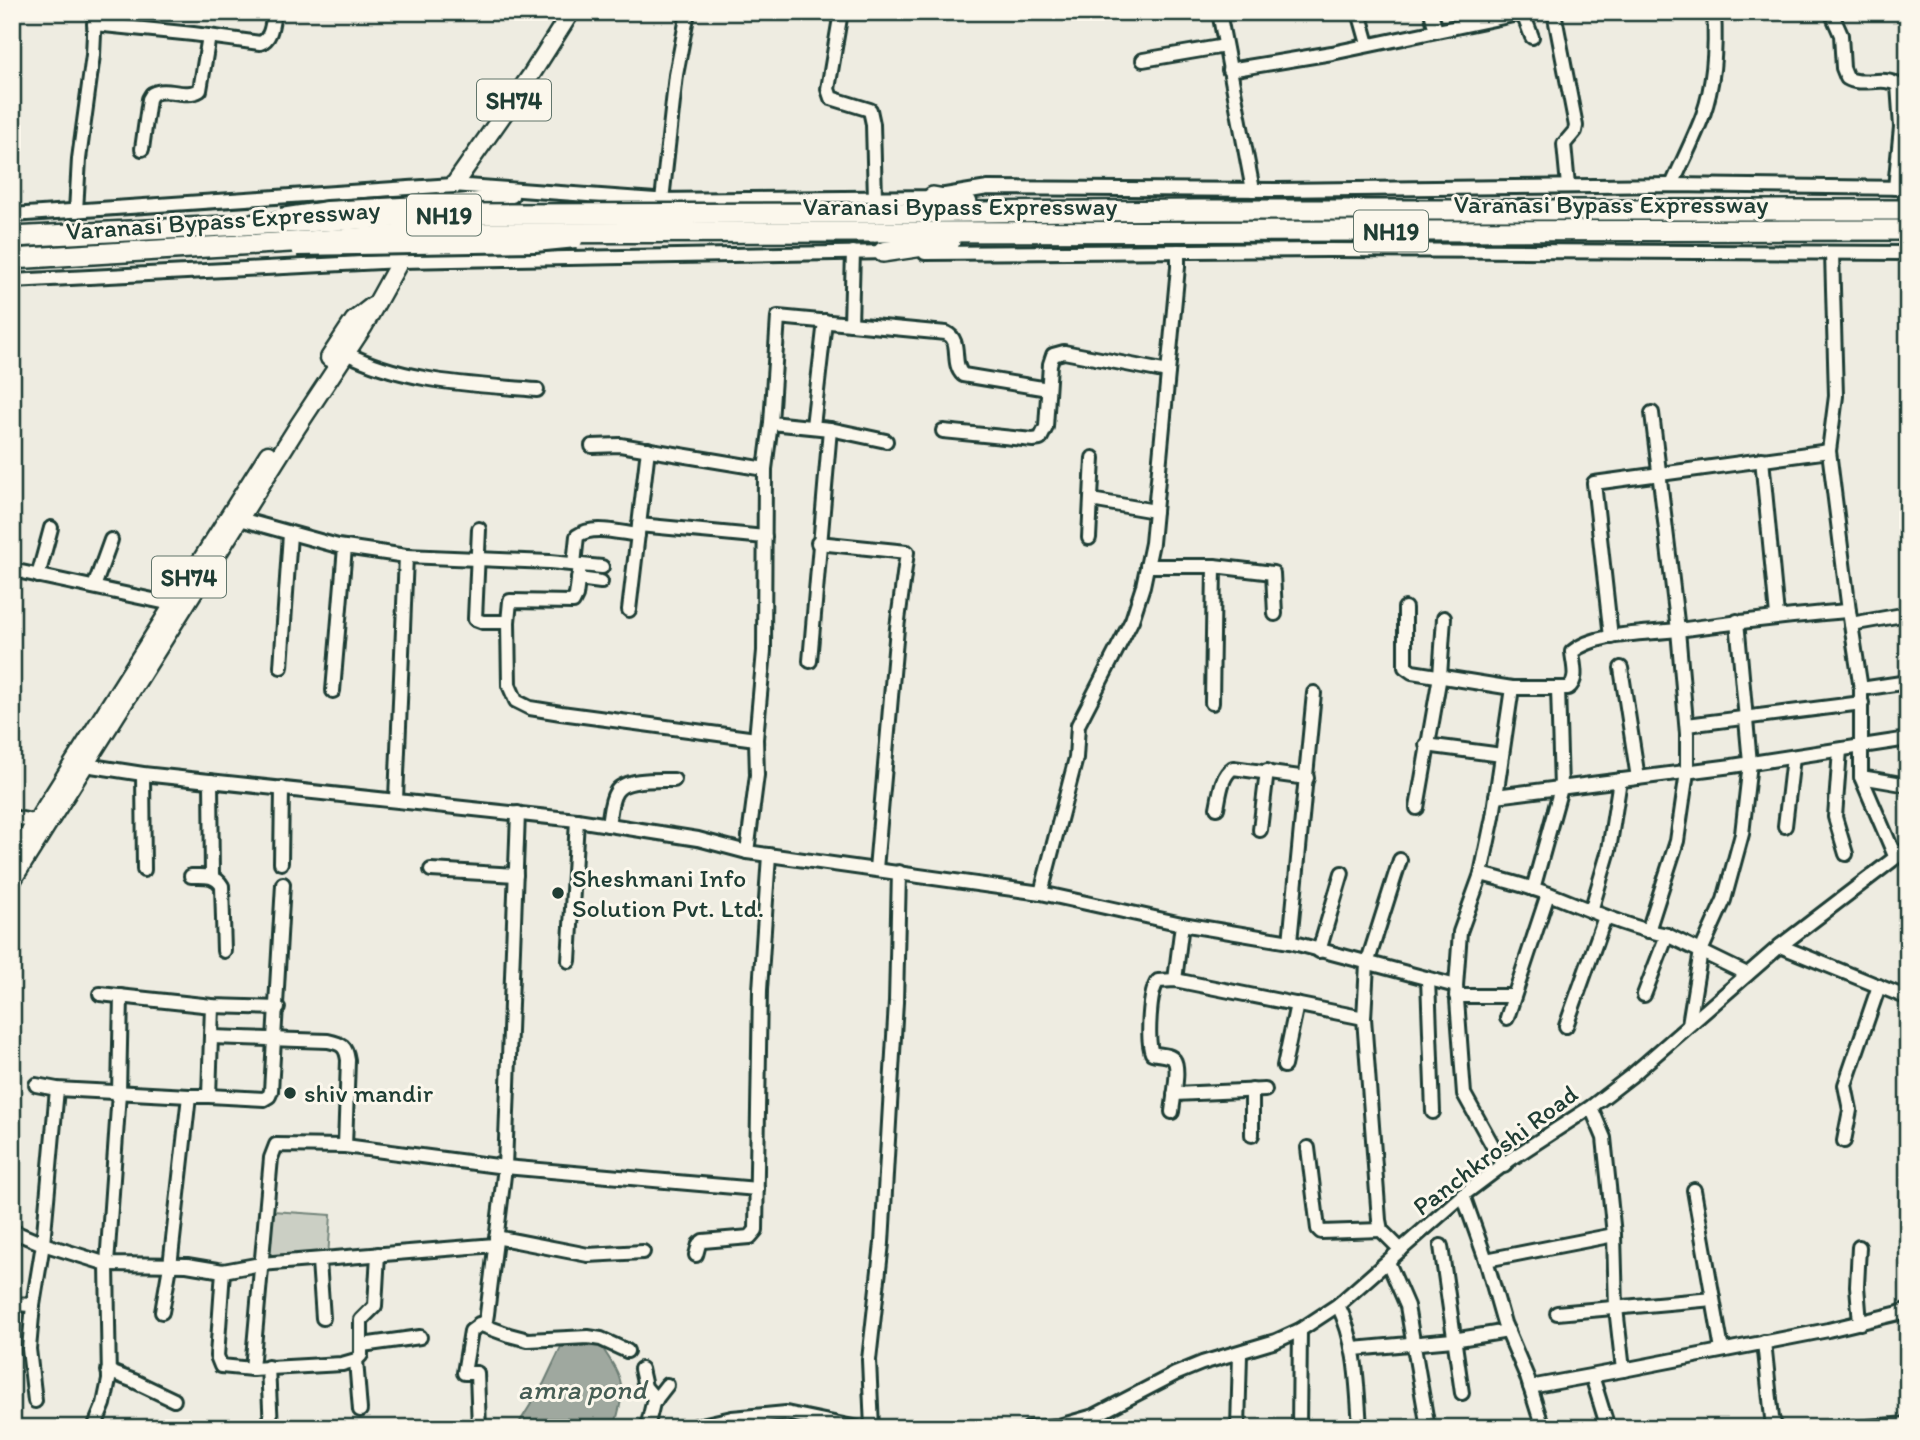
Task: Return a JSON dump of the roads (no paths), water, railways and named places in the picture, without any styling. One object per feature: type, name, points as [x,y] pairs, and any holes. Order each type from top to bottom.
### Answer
[{"type":"highway","points":[[933,197],[1020,211]]},
{"type":"highway","name":"Varanasi Bypass Expressway","points":[[12,237],[457,214],[1908,210]]},
{"type":"highway","name":"Varanasi Bypass Expressway","points":[[12,259],[436,233],[649,234],[875,214],[1031,233],[1908,230]]},
{"type":"highway","points":[[883,252],[1031,233]]},
{"type":"main road","name":"SH74","points":[[12,860],[85,765],[364,326],[400,261],[455,193],[571,12]]},
{"type":"main road","name":"SH74","points":[[12,881],[42,823],[172,604],[354,320],[377,302]]},
{"type":"street","points":[[76,211],[79,159],[93,55],[94,18],[264,42],[269,36],[274,12]]},
{"type":"street","points":[[662,200],[676,75],[688,12]]},
{"type":"street","points":[[841,12],[831,64],[829,94],[838,102],[870,110],[873,124],[875,214]]},
{"type":"street","points":[[1219,12],[1253,190]]},
{"type":"street","points":[[1359,12],[1368,44]]},
{"type":"street","points":[[1431,12],[1436,31]]},
{"type":"street","points":[[1554,12],[1576,126],[1564,144],[1568,186]]},
{"type":"street","points":[[1672,185],[1703,115],[1708,96],[1716,31],[1714,12]]},
{"type":"street","points":[[1229,70],[1518,14],[1525,19],[1532,37]]},
{"type":"street","points":[[12,215],[455,193],[566,194],[875,214],[933,197],[988,188],[1253,190],[1672,185],[1901,188],[1904,111],[1899,89],[1895,82],[1854,81],[1847,78],[1843,68],[1840,35],[1833,16]]},
{"type":"street","points":[[142,149],[152,94],[167,91],[192,94],[200,90],[209,36]]},
{"type":"street","points":[[1143,60],[1225,46]]},
{"type":"street","points":[[202,227],[327,208],[455,193]]},
{"type":"street","points":[[1041,893],[1076,758],[1078,725],[1132,620],[1147,566],[1155,511],[1178,251]]},
{"type":"street","points":[[851,324],[853,252]]},
{"type":"street","points":[[12,281],[400,261],[853,252],[1908,253]]},
{"type":"street","points":[[1832,253],[1836,396],[1829,451],[1861,689],[1861,777],[1895,856]]},
{"type":"street","points":[[747,852],[757,775],[756,739],[764,651],[765,469],[772,423],[778,317],[946,333],[955,340],[956,368],[963,375],[1048,389]]},
{"type":"street","points":[[813,426],[825,321]]},
{"type":"street","points":[[943,432],[1041,439],[1046,427],[1050,364],[1053,355],[1058,353],[1065,352],[1168,372]]},
{"type":"street","points":[[346,353],[371,366],[435,381],[537,390]]},
{"type":"street","points":[[1648,931],[1677,841],[1687,772],[1687,725],[1678,630],[1652,412]]},
{"type":"street","points":[[772,423],[813,426],[886,441]]},
{"type":"street","points":[[810,661],[818,542],[830,429]]},
{"type":"street","points":[[592,446],[620,445],[765,469]]},
{"type":"street","points":[[629,610],[648,449]]},
{"type":"street","points":[[1611,637],[1594,483],[1829,451]]},
{"type":"street","points":[[1089,538],[1093,458]]},
{"type":"street","points":[[1762,459],[1777,616]]},
{"type":"street","points":[[1091,500],[1155,511]]},
{"type":"street","points":[[240,519],[345,547],[406,556],[602,567]]},
{"type":"street","points":[[38,576],[51,528]]},
{"type":"street","points":[[479,529],[475,619],[483,622],[508,622]]},
{"type":"street","points":[[756,739],[561,713],[530,708],[516,701],[509,685],[508,606],[514,600],[564,604],[575,600],[578,579],[577,536],[583,531],[639,530],[765,537]]},
{"type":"street","points":[[281,667],[289,534]]},
{"type":"street","points":[[94,587],[111,540]]},
{"type":"street","points":[[818,542],[907,552],[897,628],[876,869]]},
{"type":"street","points":[[333,691],[345,547]]},
{"type":"street","points":[[396,799],[406,556]]},
{"type":"street","points":[[1147,566],[1214,566],[1273,573],[1275,614]]},
{"type":"street","points":[[1212,703],[1214,566]]},
{"type":"street","points":[[12,570],[172,604]]},
{"type":"street","points":[[578,579],[601,582]]},
{"type":"street","points":[[1405,608],[1405,667],[1412,672],[1512,688],[1568,688],[1575,678],[1572,652],[1580,645],[1611,637],[1777,616],[1849,611]]},
{"type":"street","points":[[1851,624],[1908,614]]},
{"type":"street","points":[[1418,808],[1426,744],[1440,676],[1444,618]]},
{"type":"street","points":[[1689,1024],[1701,951],[1724,900],[1742,834],[1750,763],[1737,621]]},
{"type":"street","points":[[1621,668],[1638,778]]},
{"type":"street","points":[[1861,689],[1908,682]]},
{"type":"street","points":[[1504,1166],[1464,1094],[1456,991],[1460,933],[1481,874],[1512,688]]},
{"type":"street","points":[[1533,889],[1561,788],[1558,688]]},
{"type":"street","points":[[1290,942],[1314,693]]},
{"type":"street","points":[[1687,725],[1862,703]]},
{"type":"street","points":[[1496,796],[1862,746],[1906,743]]},
{"type":"street","points":[[1426,744],[1502,755]]},
{"type":"street","points":[[1840,750],[1835,817],[1846,854]]},
{"type":"street","points":[[1785,826],[1793,757]]},
{"type":"street","points":[[85,765],[143,774],[578,820],[698,839],[747,852],[1041,893],[1182,924],[1290,942],[1428,979],[1456,991],[1514,996]]},
{"type":"street","points":[[1217,808],[1228,772],[1233,768],[1307,778]]},
{"type":"street","points":[[1260,830],[1267,771]]},
{"type":"street","points":[[143,774],[144,870]]},
{"type":"street","points":[[1861,777],[1908,785]]},
{"type":"street","points":[[608,825],[613,798],[622,786],[654,780],[674,780]]},
{"type":"street","points":[[1591,911],[1609,850],[1620,780]]},
{"type":"street","points":[[211,781],[212,876],[222,886],[224,951]]},
{"type":"street","points":[[281,863],[282,788]]},
{"type":"street","points":[[479,1428],[477,1373],[464,1373],[471,1331],[486,1320],[505,1167],[518,813]]},
{"type":"street","points":[[12,817],[42,823]]},
{"type":"street","points":[[569,961],[578,820]]},
{"type":"street","name":"Panchkroshi Road","points":[[1029,1428],[1059,1426],[1094,1416],[1175,1374],[1202,1363],[1240,1354],[1300,1330],[1338,1305],[1463,1195],[1632,1076],[1780,946],[1908,848]]},
{"type":"street","points":[[696,1255],[699,1244],[703,1241],[750,1237],[755,1234],[760,990],[769,855]]},
{"type":"street","points":[[1400,860],[1367,964],[1364,1018],[1381,1230],[1401,1250]]},
{"type":"street","points":[[431,870],[516,875]]},
{"type":"street","points":[[872,1428],[869,1360],[881,1243],[896,1002],[899,872]]},
{"type":"street","points":[[1319,951],[1342,873]]},
{"type":"street","points":[[1481,874],[1549,894],[1605,917],[1667,935],[1747,974]]},
{"type":"street","points":[[191,876],[212,876]]},
{"type":"street","points":[[36,1085],[119,1093],[264,1099],[269,1097],[278,1008],[283,884]]},
{"type":"street","points":[[1507,1018],[1549,894]]},
{"type":"street","points":[[1566,1026],[1605,917]]},
{"type":"street","points":[[1175,980],[1182,924]]},
{"type":"street","points":[[1644,995],[1667,935]]},
{"type":"street","points":[[1780,946],[1908,998]]},
{"type":"street","points":[[1172,1112],[1176,1071],[1174,1060],[1152,1053],[1149,1044],[1154,985],[1162,979],[1364,1018]]},
{"type":"street","points":[[1428,979],[1433,1112]]},
{"type":"street","points":[[1844,1141],[1850,1110],[1845,1085],[1879,986]]},
{"type":"street","points":[[100,994],[212,1006],[278,1008]]},
{"type":"street","points":[[94,1428],[104,1404],[108,1371],[107,1264],[119,1093],[121,996]]},
{"type":"street","points":[[1284,1066],[1297,1004]]},
{"type":"street","points":[[209,1096],[212,1006]]},
{"type":"street","points":[[211,1037],[328,1041],[341,1044],[348,1060],[345,1146]]},
{"type":"street","points":[[35,1401],[29,1349],[43,1244],[57,1089]]},
{"type":"street","points":[[1174,1094],[1259,1090],[1252,1135]]},
{"type":"street","points":[[162,1312],[170,1266],[188,1096]]},
{"type":"street","points":[[1591,1107],[1604,1138],[1623,1370]]},
{"type":"street","points":[[252,1369],[271,1158],[276,1145],[345,1146],[505,1167],[757,1189]]},
{"type":"street","points":[[1308,1148],[1315,1222],[1318,1229],[1332,1233],[1381,1230]]},
{"type":"street","points":[[1694,1190],[1722,1350]]},
{"type":"street","points":[[1463,1195],[1543,1428]]},
{"type":"street","points":[[12,1231],[43,1244],[107,1264],[187,1265],[223,1271],[261,1264],[319,1261],[496,1241],[588,1255],[643,1252]]},
{"type":"street","points":[[1486,1260],[1614,1235]]},
{"type":"street","points":[[1441,1245],[1462,1393]]},
{"type":"street","points":[[1859,1247],[1857,1286],[1860,1323]]},
{"type":"street","points":[[223,1271],[217,1356],[221,1366],[252,1369],[342,1364],[356,1360],[361,1355],[361,1320],[374,1306],[378,1254]]},
{"type":"street","points":[[319,1261],[323,1318]]},
{"type":"street","points":[[1388,1262],[1407,1307],[1429,1428]]},
{"type":"street","points":[[1557,1313],[1713,1299]]},
{"type":"street","points":[[12,1304],[33,1305]]},
{"type":"street","points":[[1338,1305],[1348,1326],[1354,1349],[1360,1428]]},
{"type":"street","points":[[1530,1387],[1860,1323],[1908,1309]]},
{"type":"street","points":[[479,1324],[528,1340],[601,1339],[626,1351]]},
{"type":"street","points":[[1299,1428],[1300,1330]]},
{"type":"street","points":[[1354,1349],[1453,1340],[1508,1331]]},
{"type":"street","points":[[362,1345],[420,1337]]},
{"type":"street","points":[[1764,1342],[1775,1428]]},
{"type":"street","points":[[1238,1428],[1240,1354]]},
{"type":"street","points":[[356,1360],[360,1410]]},
{"type":"street","points":[[268,1367],[271,1428]]},
{"type":"street","points":[[641,1369],[645,1387],[656,1400]]},
{"type":"street","points":[[108,1371],[174,1400]]},
{"type":"street","points":[[1592,1376],[1608,1428]]},
{"type":"street","points":[[647,1428],[650,1411],[667,1385]]},
{"type":"street","points":[[697,1427],[732,1418],[786,1413],[794,1422],[858,1428]]},
{"type":"street","points":[[1853,1428],[1908,1424]]},
{"type":"water","name":"amra pond","points":[[601,1346],[615,1368],[621,1385],[614,1428],[516,1428],[544,1383],[561,1347]]},
{"type":"place","name":"Sheshmani Info Solution Pvt. Ltd.","points":[[558,893]]},
{"type":"place","name":"shiv mandir","points":[[290,1093]]}]
